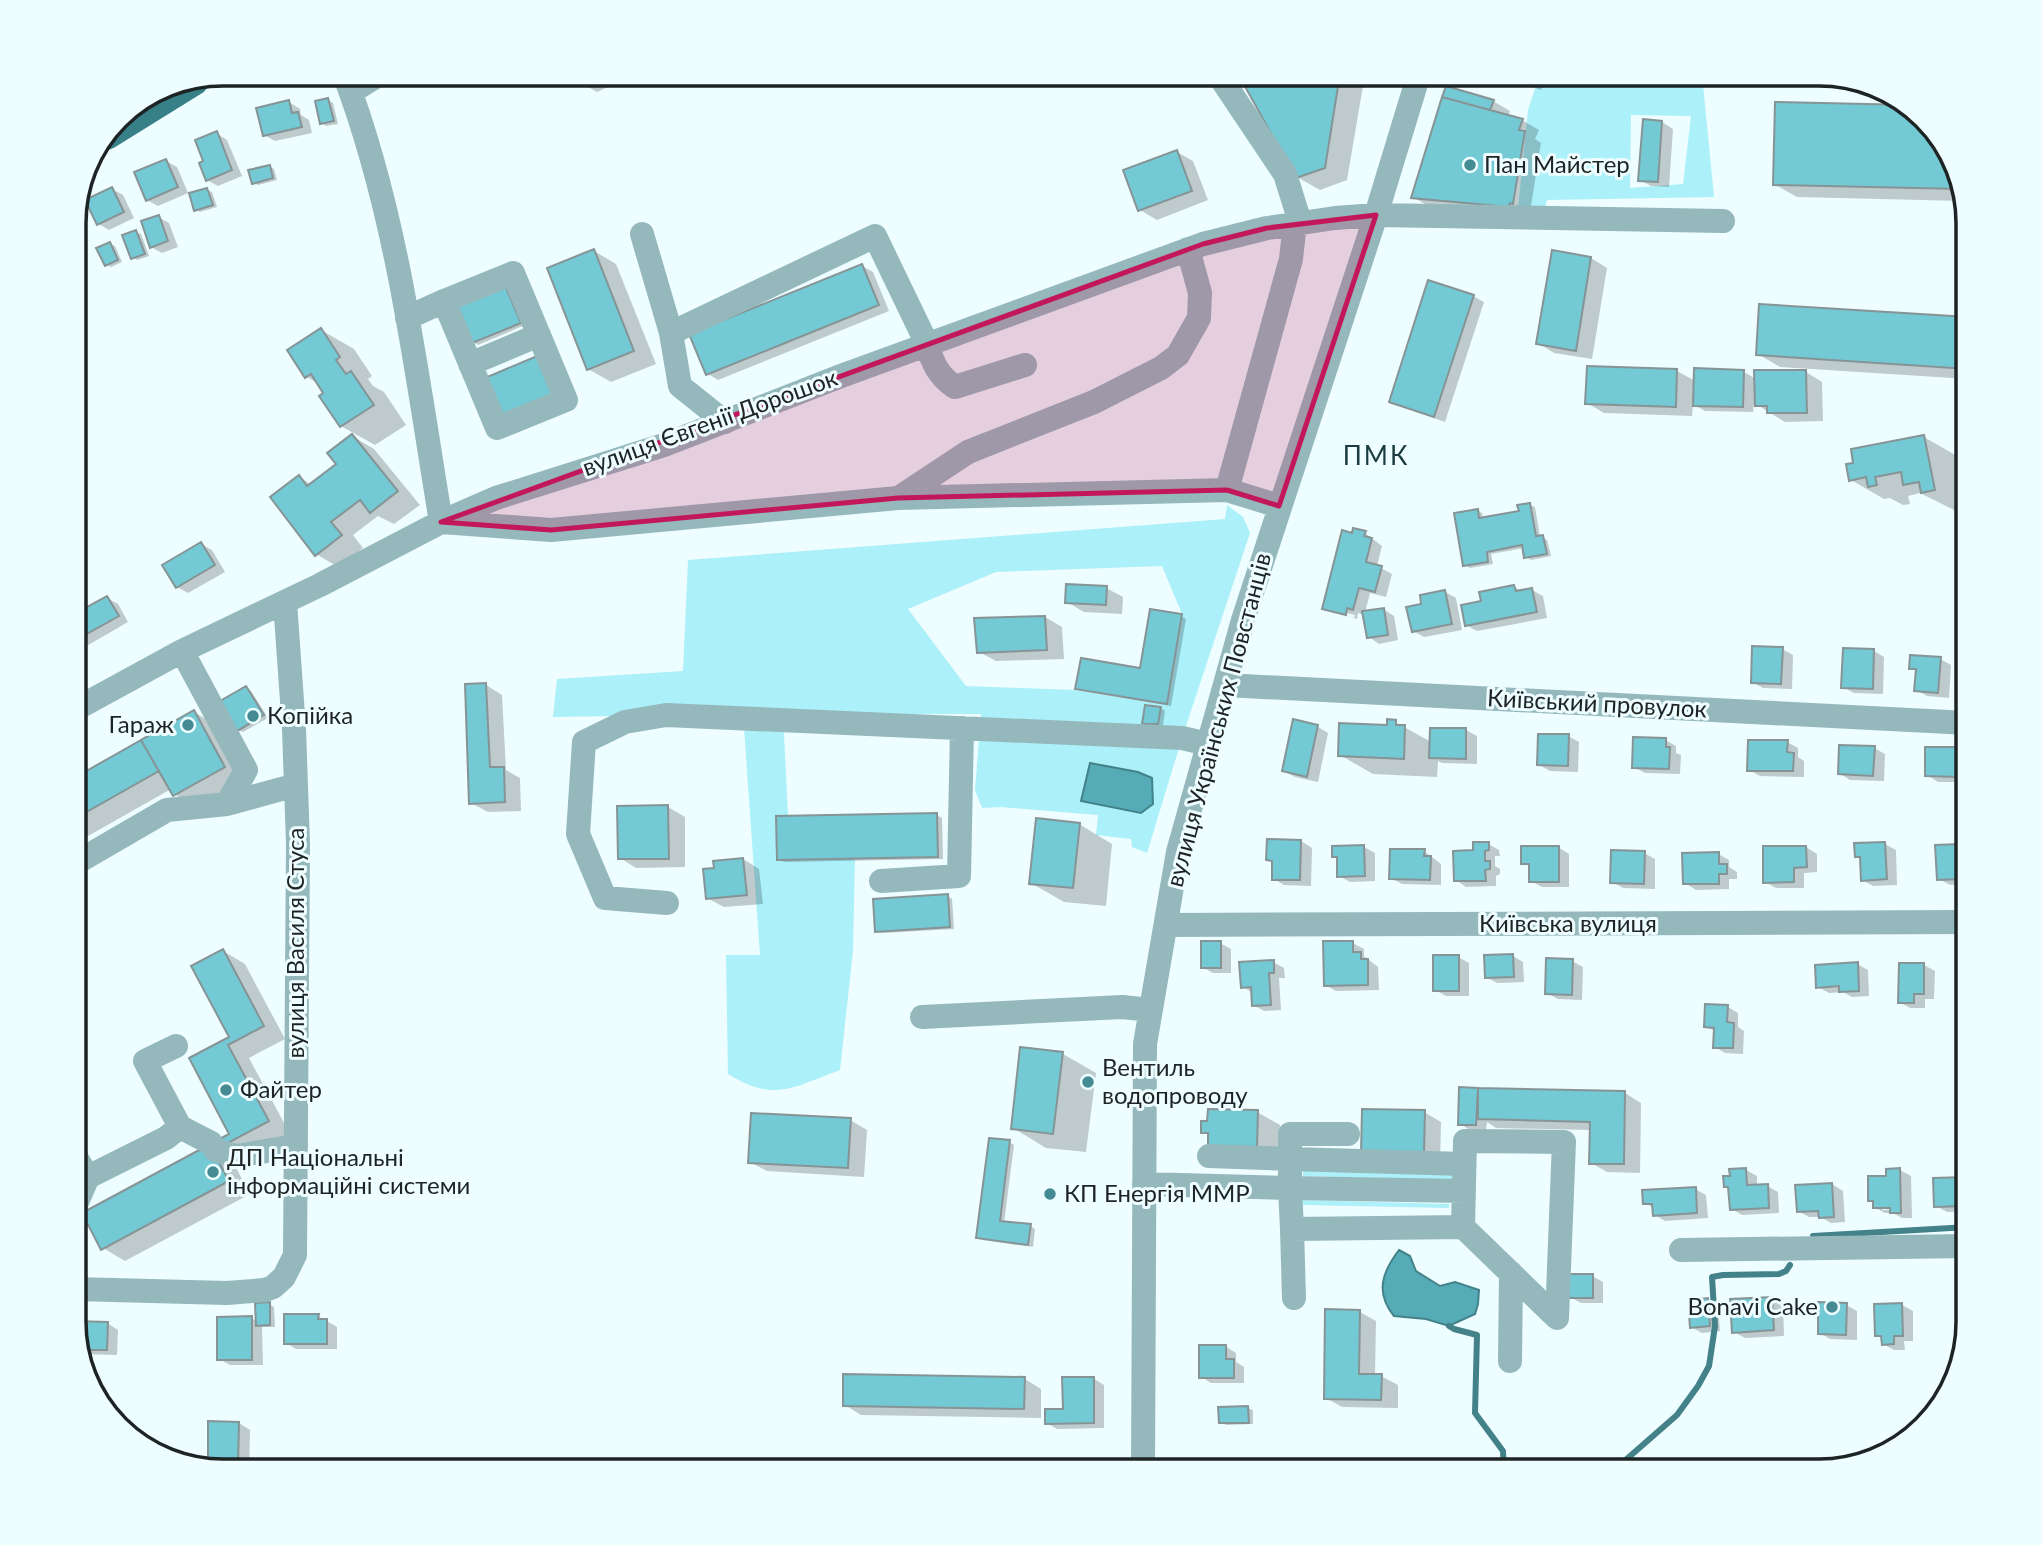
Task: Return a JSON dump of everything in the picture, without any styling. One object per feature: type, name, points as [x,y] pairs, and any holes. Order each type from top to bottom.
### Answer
[{"type":"street","points":[[348,86],[374,164],[407,318],[441,522],[551,530],[898,498],[1227,490],[1279,506]]},
{"type":"street","points":[[1226,86],[1285,174],[1298,223],[1291,258],[1227,490]]},
{"type":"street","name":"вулиця Українських Повстанців","points":[[1143,1459],[1145,1044],[1178,852],[1279,506],[1376,215],[1415,86]]},
{"type":"street","name":"вулиця Євгенії Дорошок","points":[[86,703],[182,650],[285,602],[441,522],[496,498],[644,451],[927,344],[1188,249],[1242,233],[1298,223],[1376,215],[1723,221]]},
{"type":"street","points":[[642,234],[671,333],[680,386],[725,422]]},
{"type":"street","points":[[671,333],[875,236],[902,297],[927,344],[931,359],[944,380],[955,387],[1025,365]]},
{"type":"street","points":[[898,498],[968,452],[1094,402],[1161,368],[1178,355],[1199,318],[1200,293],[1188,249]]},
{"type":"street","points":[[407,318],[444,301],[513,272],[566,400],[497,428],[444,301]]},
{"type":"street","points":[[470,364],[539,335]]},
{"type":"street","name":"вулиця Василя Стуса","points":[[86,1287],[253,1292],[273,1287],[289,1271],[295,1255],[296,785],[285,602]]},
{"type":"street","points":[[182,650],[246,771],[227,804]]},
{"type":"street","name":"Київський провулок","points":[[1225,685],[1956,722]]},
{"type":"street","points":[[667,903],[605,898],[578,834],[584,742],[625,722],[666,715],[1182,738],[1208,744]]},
{"type":"street","points":[[881,881],[959,876],[962,728]]},
{"type":"street","points":[[86,857],[167,810],[227,804],[296,785]]},
{"type":"street","name":"Київська вулиця","points":[[1167,925],[1956,922]]},
{"type":"street","points":[[922,1017],[1122,1007],[1151,1010]]},
{"type":"street","points":[[176,1046],[145,1061],[180,1127],[236,1156],[296,1146]]},
{"type":"street","points":[[86,1182],[88,1177],[166,1139],[180,1127]]},
{"type":"street","points":[[1294,1298],[1290,1134],[1349,1133]]},
{"type":"street","points":[[1292,1228],[1463,1227],[1556,1318],[1564,1142],[1465,1141],[1463,1227]]},
{"type":"street","points":[[1209,1156],[1464,1164]]},
{"type":"street","points":[[1144,1184],[1464,1191]]},
{"type":"street","points":[[1681,1250],[1956,1246]]},
{"type":"street","points":[[1510,1361],[1511,1273]]},
{"type":"highlighted area","points":[[1376,215],[1279,506],[1227,490],[898,498],[551,530],[441,522],[1203,244],[1267,228]]},
{"type":"shaded area","points":[[1536,86],[1703,86],[1714,197],[1547,200],[1544,212],[1518,209],[1528,110]],"holes":[[[1631,115],[1691,116],[1683,184],[1630,188]]]},
{"type":"shaded area","points":[[1227,505],[1243,517],[1250,533],[1147,853],[1132,847],[1131,839],[1096,835],[1098,815],[1001,807],[982,808],[975,790],[981,714],[783,714],[788,816],[776,816],[777,860],[855,859],[853,951],[840,1070],[796,1086],[772,1090],[744,1083],[728,1074],[726,955],[760,955],[743,714],[553,717],[557,679],[683,671],[688,560],[1225,519]],"holes":[[[1162,566],[1182,614],[1166,704],[1075,690],[966,686],[908,609],[996,572]]]},
{"type":"shaded area","points":[[1090,763],[1138,772],[1152,778],[1153,804],[1141,813],[1081,801]]},
{"type":"shaded area","points":[[1303,1170],[1454,1174],[1454,1180],[1303,1176]]},
{"type":"shaded area","points":[[1302,1200],[1449,1204],[1449,1208],[1303,1205]]},
{"type":"shaded area","points":[[1399,1250],[1410,1256],[1416,1271],[1440,1286],[1455,1282],[1479,1290],[1475,1314],[1449,1326],[1426,1319],[1394,1316],[1384,1299],[1383,1283],[1388,1266]]},
{"type":"building","points":[[1245,86],[1338,86],[1325,168],[1296,178]]},
{"type":"building","points":[[1446,86],[1494,100],[1490,110],[1442,97]]},
{"type":"building","name":"Пан Майстер","points":[[1442,97],[1523,119],[1519,130],[1525,131],[1513,204],[1510,203],[1509,207],[1411,198]]},
{"type":"building","points":[[328,98],[334,121],[320,124],[315,101]]},
{"type":"building","points":[[289,100],[292,113],[298,112],[302,127],[263,136],[256,108]]},
{"type":"building","points":[[1775,102],[1889,105],[1903,114],[1933,147],[1952,189],[1773,185]]},
{"type":"building","points":[[1643,119],[1662,121],[1658,182],[1638,181]]},
{"type":"building","points":[[217,131],[232,170],[206,181],[199,163],[203,161],[195,140]]},
{"type":"building","points":[[1177,150],[1192,191],[1138,211],[1123,170]]},
{"type":"building","points":[[166,159],[178,187],[146,201],[134,172]]},
{"type":"building","points":[[270,165],[273,178],[252,184],[248,170]]},
{"type":"building","points":[[112,187],[124,212],[97,225],[87,204],[88,198]]},
{"type":"building","points":[[207,188],[213,205],[194,211],[189,193]]},
{"type":"building","points":[[159,215],[168,241],[150,248],[141,221]]},
{"type":"building","points":[[136,230],[145,254],[131,259],[122,235]]},
{"type":"building","points":[[110,242],[118,260],[105,266],[96,248]]},
{"type":"building","points":[[594,249],[634,351],[587,370],[547,268]]},
{"type":"building","points":[[1552,250],[1591,257],[1576,351],[1536,344]]},
{"type":"building","points":[[862,264],[879,305],[706,375],[689,334]]},
{"type":"building","points":[[1428,280],[1474,295],[1434,417],[1389,402]]},
{"type":"building","points":[[505,285],[521,323],[472,343],[456,305]]},
{"type":"building","points":[[1759,304],[1956,316],[1956,368],[1756,355]]},
{"type":"building","points":[[321,328],[340,357],[336,360],[346,374],[351,371],[374,405],[340,427],[319,396],[323,393],[311,374],[305,378],[287,350]]},
{"type":"building","points":[[537,356],[553,395],[501,417],[485,378]]},
{"type":"building","points":[[1587,366],[1677,369],[1676,407],[1585,404]]},
{"type":"building","points":[[1694,368],[1744,370],[1743,407],[1693,406]]},
{"type":"building","points":[[1754,370],[1806,370],[1807,413],[1767,413],[1767,406],[1755,406]]},
{"type":"building","points":[[352,434],[398,491],[370,513],[360,500],[331,522],[342,535],[315,556],[270,497],[299,475],[307,486],[336,464],[327,453]]},
{"type":"building","points":[[1924,435],[1935,490],[1921,493],[1919,482],[1903,485],[1901,472],[1875,477],[1877,485],[1868,487],[1866,477],[1849,481],[1846,464],[1853,463],[1851,449]]},
{"type":"building","points":[[1530,503],[1536,536],[1543,535],[1547,554],[1524,558],[1522,545],[1487,552],[1488,562],[1463,566],[1454,513],[1478,509],[1479,518],[1519,511],[1517,505]]},
{"type":"building","points":[[1353,528],[1366,531],[1364,536],[1372,538],[1366,562],[1382,566],[1375,592],[1359,588],[1353,610],[1347,608],[1346,615],[1322,609],[1342,530],[1352,533]]},
{"type":"building","points":[[201,542],[215,565],[176,588],[162,565]]},
{"type":"building","points":[[1066,584],[1107,586],[1106,605],[1065,603]]},
{"type":"building","points":[[1514,585],[1516,591],[1532,588],[1537,612],[1465,626],[1461,605],[1481,601],[1479,592]]},
{"type":"building","points":[[1445,590],[1452,624],[1412,632],[1406,607],[1421,604],[1420,595]]},
{"type":"building","points":[[107,596],[119,616],[86,634],[86,607]]},
{"type":"building","points":[[1384,608],[1388,635],[1367,638],[1362,611]]},
{"type":"building","points":[[1150,609],[1182,614],[1167,704],[1075,689],[1081,658],[1140,668]]},
{"type":"building","points":[[1045,616],[1047,650],[977,653],[974,618]]},
{"type":"building","points":[[1752,646],[1783,647],[1781,684],[1751,683]]},
{"type":"building","points":[[1843,648],[1874,649],[1873,689],[1841,688]]},
{"type":"building","points":[[1910,655],[1941,657],[1938,693],[1914,691],[1916,669],[1909,669]]},
{"type":"building","points":[[486,683],[490,767],[504,767],[505,802],[469,804],[465,684]]},
{"type":"building","points":[[246,686],[264,715],[237,731],[220,701]]},
{"type":"building","points":[[1145,705],[1161,707],[1158,724],[1142,724]]},
{"type":"building","points":[[194,710],[225,767],[173,796],[141,740]]},
{"type":"building","points":[[194,710],[225,767],[173,796],[159,771],[86,812],[86,771]]},
{"type":"building","points":[[1293,719],[1318,725],[1307,777],[1282,771]]},
{"type":"building","points":[[1387,719],[1396,720],[1396,725],[1405,725],[1404,759],[1338,756],[1339,723],[1387,725]]},
{"type":"building","points":[[1430,728],[1466,728],[1466,759],[1429,758]]},
{"type":"building","points":[[1538,734],[1569,734],[1568,766],[1537,765]]},
{"type":"building","points":[[1633,737],[1666,738],[1666,747],[1670,747],[1669,769],[1632,768]]},
{"type":"building","points":[[1748,740],[1788,740],[1787,752],[1794,753],[1793,771],[1747,771]]},
{"type":"building","points":[[1839,745],[1875,746],[1873,776],[1838,774]]},
{"type":"building","points":[[1925,747],[1956,747],[1956,777],[1925,776]]},
{"type":"building","points":[[668,805],[669,859],[618,859],[617,806]]},
{"type":"building","points":[[937,813],[938,857],[777,860],[776,816]]},
{"type":"building","points":[[1036,818],[1080,823],[1073,888],[1029,884]]},
{"type":"building","points":[[1267,839],[1301,840],[1300,880],[1272,880],[1272,861],[1266,860]]},
{"type":"building","points":[[1473,842],[1489,842],[1489,850],[1485,851],[1485,861],[1490,861],[1490,869],[1485,870],[1486,881],[1454,881],[1453,851],[1473,850]]},
{"type":"building","points":[[1885,842],[1887,879],[1861,881],[1860,857],[1855,857],[1854,843]]},
{"type":"building","points":[[1956,844],[1956,879],[1937,880],[1935,845]]},
{"type":"building","points":[[1364,845],[1365,876],[1337,877],[1337,857],[1332,857],[1332,846]]},
{"type":"building","points":[[1521,846],[1559,846],[1559,882],[1529,882],[1529,864],[1521,864]]},
{"type":"building","points":[[1763,846],[1806,846],[1807,867],[1794,868],[1794,882],[1763,883]]},
{"type":"building","points":[[1390,849],[1425,849],[1424,856],[1431,856],[1430,880],[1389,879]]},
{"type":"building","points":[[1611,850],[1645,851],[1644,884],[1610,883]]},
{"type":"building","points":[[1719,852],[1719,864],[1727,864],[1727,874],[1719,874],[1719,884],[1683,884],[1682,853]]},
{"type":"building","points":[[743,858],[747,895],[706,899],[703,869],[714,868],[713,861]]},
{"type":"building","points":[[948,894],[950,927],[875,932],[873,899]]},
{"type":"building","points":[[1201,941],[1221,941],[1221,968],[1201,968]]},
{"type":"building","points":[[1323,941],[1353,941],[1353,952],[1361,952],[1361,959],[1368,959],[1368,985],[1324,986]]},
{"type":"building","points":[[223,949],[264,1026],[228,1045],[269,1121],[213,1151],[229,1181],[101,1250],[86,1221],[86,1211],[229,1134],[189,1058],[229,1037],[191,966]]},
{"type":"building","points":[[1513,954],[1514,977],[1485,978],[1484,955]]},
{"type":"building","points":[[1433,955],[1459,955],[1459,991],[1433,991]]},
{"type":"building","points":[[1546,958],[1573,959],[1572,995],[1545,994]]},
{"type":"building","points":[[1274,960],[1274,973],[1269,973],[1271,1005],[1252,1006],[1251,987],[1241,988],[1239,962]]},
{"type":"building","points":[[1858,962],[1859,991],[1839,992],[1839,986],[1816,988],[1815,965]]},
{"type":"building","points":[[1899,963],[1924,963],[1924,994],[1914,994],[1914,1003],[1898,1003]]},
{"type":"building","points":[[1705,1004],[1728,1005],[1727,1022],[1734,1023],[1733,1048],[1713,1048],[1714,1028],[1704,1027]]},
{"type":"building","points":[[1020,1047],[1063,1052],[1053,1134],[1011,1129]]},
{"type":"building","points":[[1459,1087],[1478,1088],[1476,1125],[1458,1125]]},
{"type":"building","points":[[1478,1088],[1625,1091],[1624,1164],[1589,1164],[1590,1122],[1478,1119]]},
{"type":"building","points":[[1208,1109],[1258,1110],[1257,1147],[1208,1146],[1208,1133],[1201,1133],[1201,1121],[1207,1121]]},
{"type":"building","points":[[1362,1109],[1425,1110],[1424,1154],[1361,1153]]},
{"type":"building","points":[[751,1113],[851,1118],[848,1168],[748,1163]]},
{"type":"building","points":[[989,1138],[1010,1140],[1000,1221],[1031,1224],[1028,1245],[976,1238]]},
{"type":"building","points":[[1746,1168],[1747,1185],[1768,1184],[1769,1208],[1730,1210],[1728,1187],[1724,1187],[1723,1176],[1730,1176],[1729,1169]]},
{"type":"building","points":[[1900,1168],[1901,1213],[1890,1213],[1890,1208],[1873,1208],[1873,1201],[1868,1201],[1868,1176],[1886,1176],[1886,1169]]},
{"type":"building","points":[[1956,1177],[1956,1206],[1934,1207],[1933,1178]]},
{"type":"building","points":[[1832,1183],[1834,1217],[1819,1218],[1818,1211],[1797,1212],[1795,1185]]},
{"type":"building","points":[[1696,1187],[1697,1213],[1653,1216],[1652,1204],[1643,1204],[1642,1190]]},
{"type":"building","points":[[1569,1274],[1593,1274],[1593,1298],[1569,1298]]},
{"type":"building","points":[[1772,1297],[1774,1330],[1732,1333],[1730,1299]]},
{"type":"building","points":[[1708,1298],[1710,1326],[1690,1328],[1688,1300]]},
{"type":"building","points":[[270,1302],[270,1325],[256,1326],[255,1303]]},
{"type":"building","points":[[1818,1302],[1847,1303],[1846,1335],[1818,1334]]},
{"type":"building","points":[[1902,1303],[1903,1336],[1894,1336],[1894,1344],[1882,1345],[1881,1336],[1875,1336],[1874,1304]]},
{"type":"building","points":[[1325,1309],[1360,1310],[1359,1374],[1382,1374],[1381,1400],[1324,1399]]},
{"type":"building","points":[[284,1314],[319,1314],[318,1319],[327,1319],[327,1344],[284,1344]]},
{"type":"building","points":[[252,1316],[252,1360],[217,1360],[217,1317]]},
{"type":"building","points":[[86,1321],[108,1322],[107,1350],[88,1350]]},
{"type":"building","points":[[1199,1345],[1226,1345],[1226,1359],[1234,1359],[1234,1378],[1199,1378]]},
{"type":"building","points":[[843,1374],[1025,1377],[1024,1409],[843,1406]]},
{"type":"building","points":[[1062,1377],[1094,1377],[1094,1423],[1045,1424],[1045,1409],[1063,1409]]},
{"type":"building","points":[[1248,1406],[1249,1423],[1219,1423],[1218,1407]]},
{"type":"building","points":[[208,1421],[239,1422],[238,1459],[208,1458]]},
{"type":"waterway","points":[[1813,1236],[1956,1228]]},
{"type":"waterway","points":[[1627,1459],[1677,1415],[1709,1366],[1715,1326],[1712,1277],[1779,1274],[1786,1271],[1790,1265]]},
{"type":"waterway","points":[[1449,1326],[1477,1335],[1475,1413],[1503,1451],[1503,1459]]},
{"type":"place","name":"Пан Майстер","points":[[1470,165]]},
{"type":"place","name":"Копійка","points":[[253,716]]},
{"type":"place","name":"Гараж","points":[[188,725]]},
{"type":"place","name":"Вентиль водопроводу","points":[[1088,1082]]},
{"type":"place","name":"Файтер","points":[[226,1090]]},
{"type":"place","name":"ДП Національні інформаційні системи","points":[[213,1172]]},
{"type":"place","name":"КП Енергія ММР","points":[[1050,1194]]},
{"type":"place","name":"Bonavi Cake","points":[[1832,1307]]},
{"type":"district","name":"ПМК","points":[[1376,456]]}]
